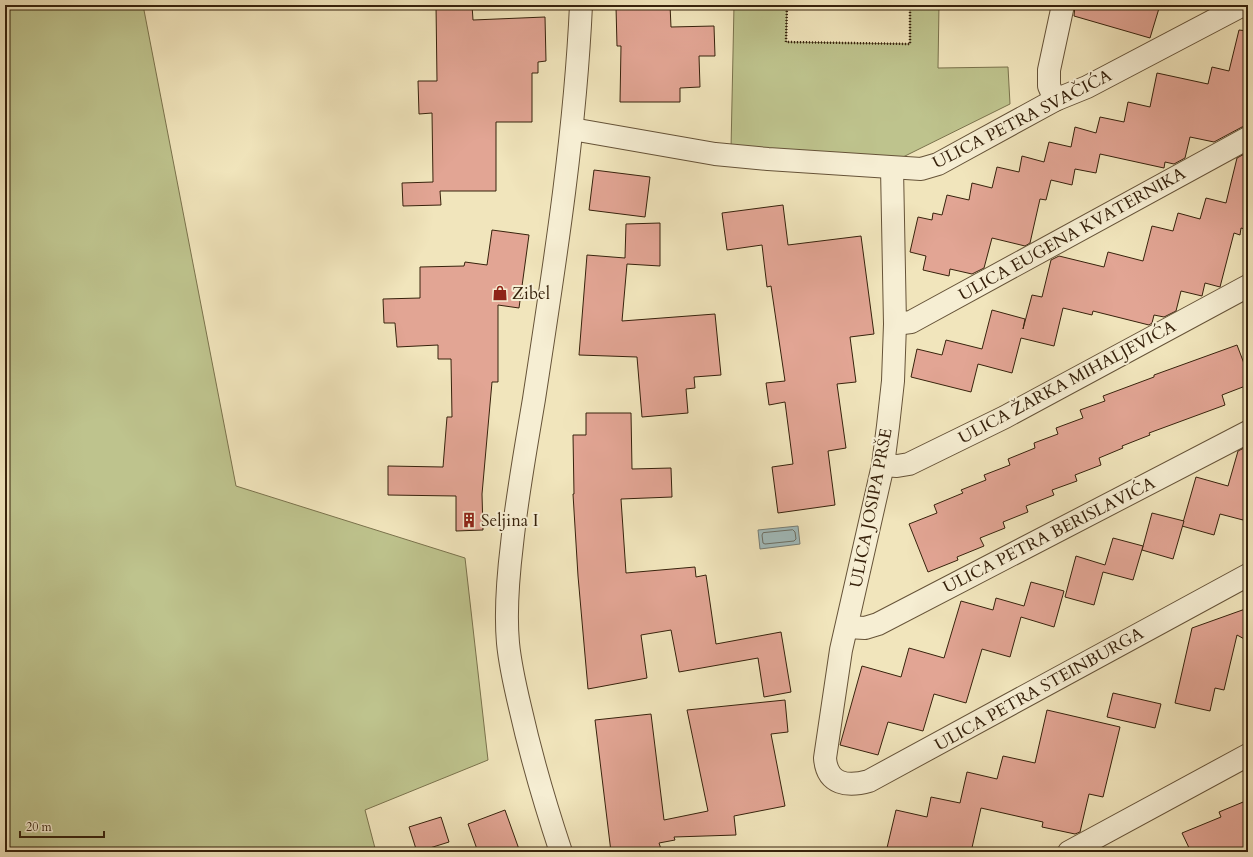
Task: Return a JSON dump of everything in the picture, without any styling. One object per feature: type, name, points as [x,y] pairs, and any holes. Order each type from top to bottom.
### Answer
[{"type":"street","points":[[561,852],[530,754],[511,665],[508,644],[507,585],[514,520],[546,323],[572,129],[578,64],[581,5]]},
{"type":"street","points":[[1055,100],[1049,86],[1049,70],[1063,5]]},
{"type":"street","name":"ULICA PETRA SVAČIĆA","points":[[572,129],[715,154],[921,169],[938,164],[1055,100],[1087,87],[1243,5]]},
{"type":"street","name":"ULICA EUGENA KVATERNIKA","points":[[895,324],[911,322],[1248,138]]},
{"type":"street","name":"ULICA JOSIPA PRŠE","points":[[828,773],[825,758],[828,727],[841,650],[883,465],[893,381],[895,324],[892,168]]},
{"type":"street","name":"ULICA ŽARKA MIHALJEVIĆA","points":[[883,465],[897,466],[909,464],[1006,417],[1248,286]]},
{"type":"street","name":"ULICA PETRA BERISLAVIĆA","points":[[846,627],[865,628],[878,624],[1248,432]]},
{"type":"street","name":"ULICA PETRA STEINBURGA","points":[[828,773],[840,782],[847,784],[869,781],[1248,575]]},
{"type":"street","points":[[1069,852],[1248,755]]},
{"type":"path","points":[[787,5],[786,42],[910,44],[910,5],[899,5]]},
{"type":"green space","points":[[5,5],[143,5],[236,486],[465,558],[488,760],[365,810],[376,852],[5,852]]},
{"type":"green space","points":[[734,5],[787,5],[786,42],[910,44],[910,5],[939,5],[938,68],[1008,67],[1010,104],[903,157],[737,148],[731,149]]},
{"type":"water","points":[[798,526],[800,544],[760,549],[758,530]]},
{"type":"building","points":[[436,5],[472,5],[473,20],[545,17],[546,61],[538,62],[538,73],[532,73],[532,122],[496,122],[496,191],[440,191],[441,205],[403,206],[402,183],[433,182],[432,113],[419,114],[418,81],[437,81]]},
{"type":"building","points":[[670,5],[671,27],[714,26],[715,56],[699,56],[700,87],[680,88],[680,102],[620,102],[621,46],[617,46],[616,7]]},
{"type":"building","points":[[1075,5],[1160,5],[1150,38],[1074,16]]},
{"type":"building","points":[[1239,30],[1248,31],[1248,126],[1242,127],[1214,142],[1190,137],[1185,158],[1174,164],[1165,162],[1164,168],[1100,154],[1096,173],[1075,169],[1072,185],[1051,180],[1046,200],[1040,199],[1030,243],[1025,246],[992,238],[984,268],[972,274],[950,269],[949,276],[923,270],[926,256],[910,252],[918,217],[932,220],[933,213],[942,215],[947,195],[969,200],[972,183],[992,188],[997,167],[1019,172],[1022,156],[1044,162],[1049,142],[1071,147],[1075,127],[1096,133],[1100,117],[1124,122],[1128,102],[1150,107],[1157,73],[1208,84],[1212,67],[1229,71]]},
{"type":"building","points":[[1248,152],[1248,230],[1241,228],[1240,235],[1234,233],[1220,287],[1205,283],[1202,296],[1181,291],[1176,311],[1164,317],[1154,315],[1152,323],[1149,325],[1093,311],[1092,315],[1063,308],[1054,346],[1021,338],[1012,373],[978,364],[971,392],[911,377],[917,349],[942,355],[946,340],[982,349],[992,310],[1025,319],[1023,329],[1032,295],[1042,297],[1051,260],[1059,256],[1104,267],[1108,252],[1143,261],[1152,226],[1173,231],[1178,213],[1200,219],[1206,198],[1226,203],[1237,158]]},
{"type":"building","points":[[594,170],[650,177],[645,217],[589,210]]},
{"type":"building","points":[[783,205],[788,245],[861,236],[874,334],[850,337],[856,382],[837,384],[846,448],[828,451],[835,505],[778,513],[772,467],[793,464],[785,402],[769,405],[766,383],[785,381],[771,286],[767,287],[762,245],[727,250],[722,213]]},
{"type":"building","points":[[660,223],[660,266],[627,264],[622,321],[715,314],[721,375],[694,377],[695,388],[686,389],[688,413],[642,417],[637,357],[579,355],[587,255],[625,258],[626,224]]},
{"type":"building","points":[[492,230],[529,235],[519,308],[498,305],[498,382],[492,382],[482,494],[483,530],[456,531],[456,496],[388,495],[388,466],[443,467],[447,417],[452,417],[451,359],[438,359],[438,345],[397,347],[395,323],[384,323],[383,299],[420,298],[420,267],[464,266],[465,262],[487,265]]},
{"type":"building","points":[[1237,345],[1248,374],[1248,385],[1222,395],[1225,405],[1149,433],[1150,435],[1122,446],[1123,448],[1099,458],[1101,465],[1075,475],[1077,481],[1052,490],[1054,495],[1026,506],[1028,512],[1003,522],[1005,528],[980,538],[984,546],[957,557],[958,560],[928,572],[909,524],[937,513],[934,505],[963,493],[961,490],[986,480],[984,475],[1010,465],[1008,459],[1035,448],[1034,443],[1058,434],[1056,428],[1083,418],[1080,410],[1105,401],[1103,396],[1154,377],[1154,375]]},
{"type":"building","points":[[586,413],[631,413],[632,469],[671,468],[672,497],[621,499],[626,573],[695,567],[696,577],[706,575],[716,644],[781,632],[791,692],[764,697],[758,658],[679,672],[671,630],[641,635],[647,678],[588,689],[578,576],[573,494],[573,435],[586,435]]},
{"type":"building","points":[[1248,446],[1248,503],[1243,520],[1220,514],[1214,535],[1182,526],[1196,477],[1228,486],[1238,451]]},
{"type":"building","points":[[1152,513],[1184,521],[1173,559],[1142,550]]},
{"type":"building","points":[[1113,538],[1143,546],[1133,580],[1103,572],[1094,605],[1065,597],[1076,556],[1105,565]]},
{"type":"building","points":[[1031,582],[1064,591],[1054,627],[1021,617],[1010,657],[982,649],[966,703],[934,694],[923,731],[888,722],[878,755],[840,745],[862,666],[901,677],[909,648],[944,658],[961,601],[993,610],[996,598],[1024,606]]},
{"type":"building","points":[[1248,608],[1248,641],[1237,635],[1224,690],[1215,688],[1210,711],[1175,703],[1192,628]]},
{"type":"building","points":[[1113,693],[1161,704],[1155,728],[1107,717]]},
{"type":"building","points":[[785,700],[788,732],[771,734],[785,806],[734,816],[736,835],[674,837],[675,840],[659,843],[662,852],[611,852],[595,720],[651,714],[664,820],[708,811],[687,710]]},
{"type":"building","points":[[1047,710],[1120,727],[1103,797],[1089,794],[1080,832],[1075,834],[1042,827],[1043,822],[981,808],[971,852],[886,852],[896,810],[927,817],[931,797],[960,803],[967,772],[997,779],[1003,756],[1035,763]]},
{"type":"building","points":[[1248,800],[1248,852],[1191,852],[1182,833],[1221,817],[1219,812]]},
{"type":"building","points":[[505,810],[520,852],[478,852],[468,824]]},
{"type":"building","points":[[441,817],[449,842],[417,852],[409,827]]},
{"type":"place","name":"Zibel","points":[[500,293]]},
{"type":"place","name":"Seljina I","points":[[469,520]]}]
